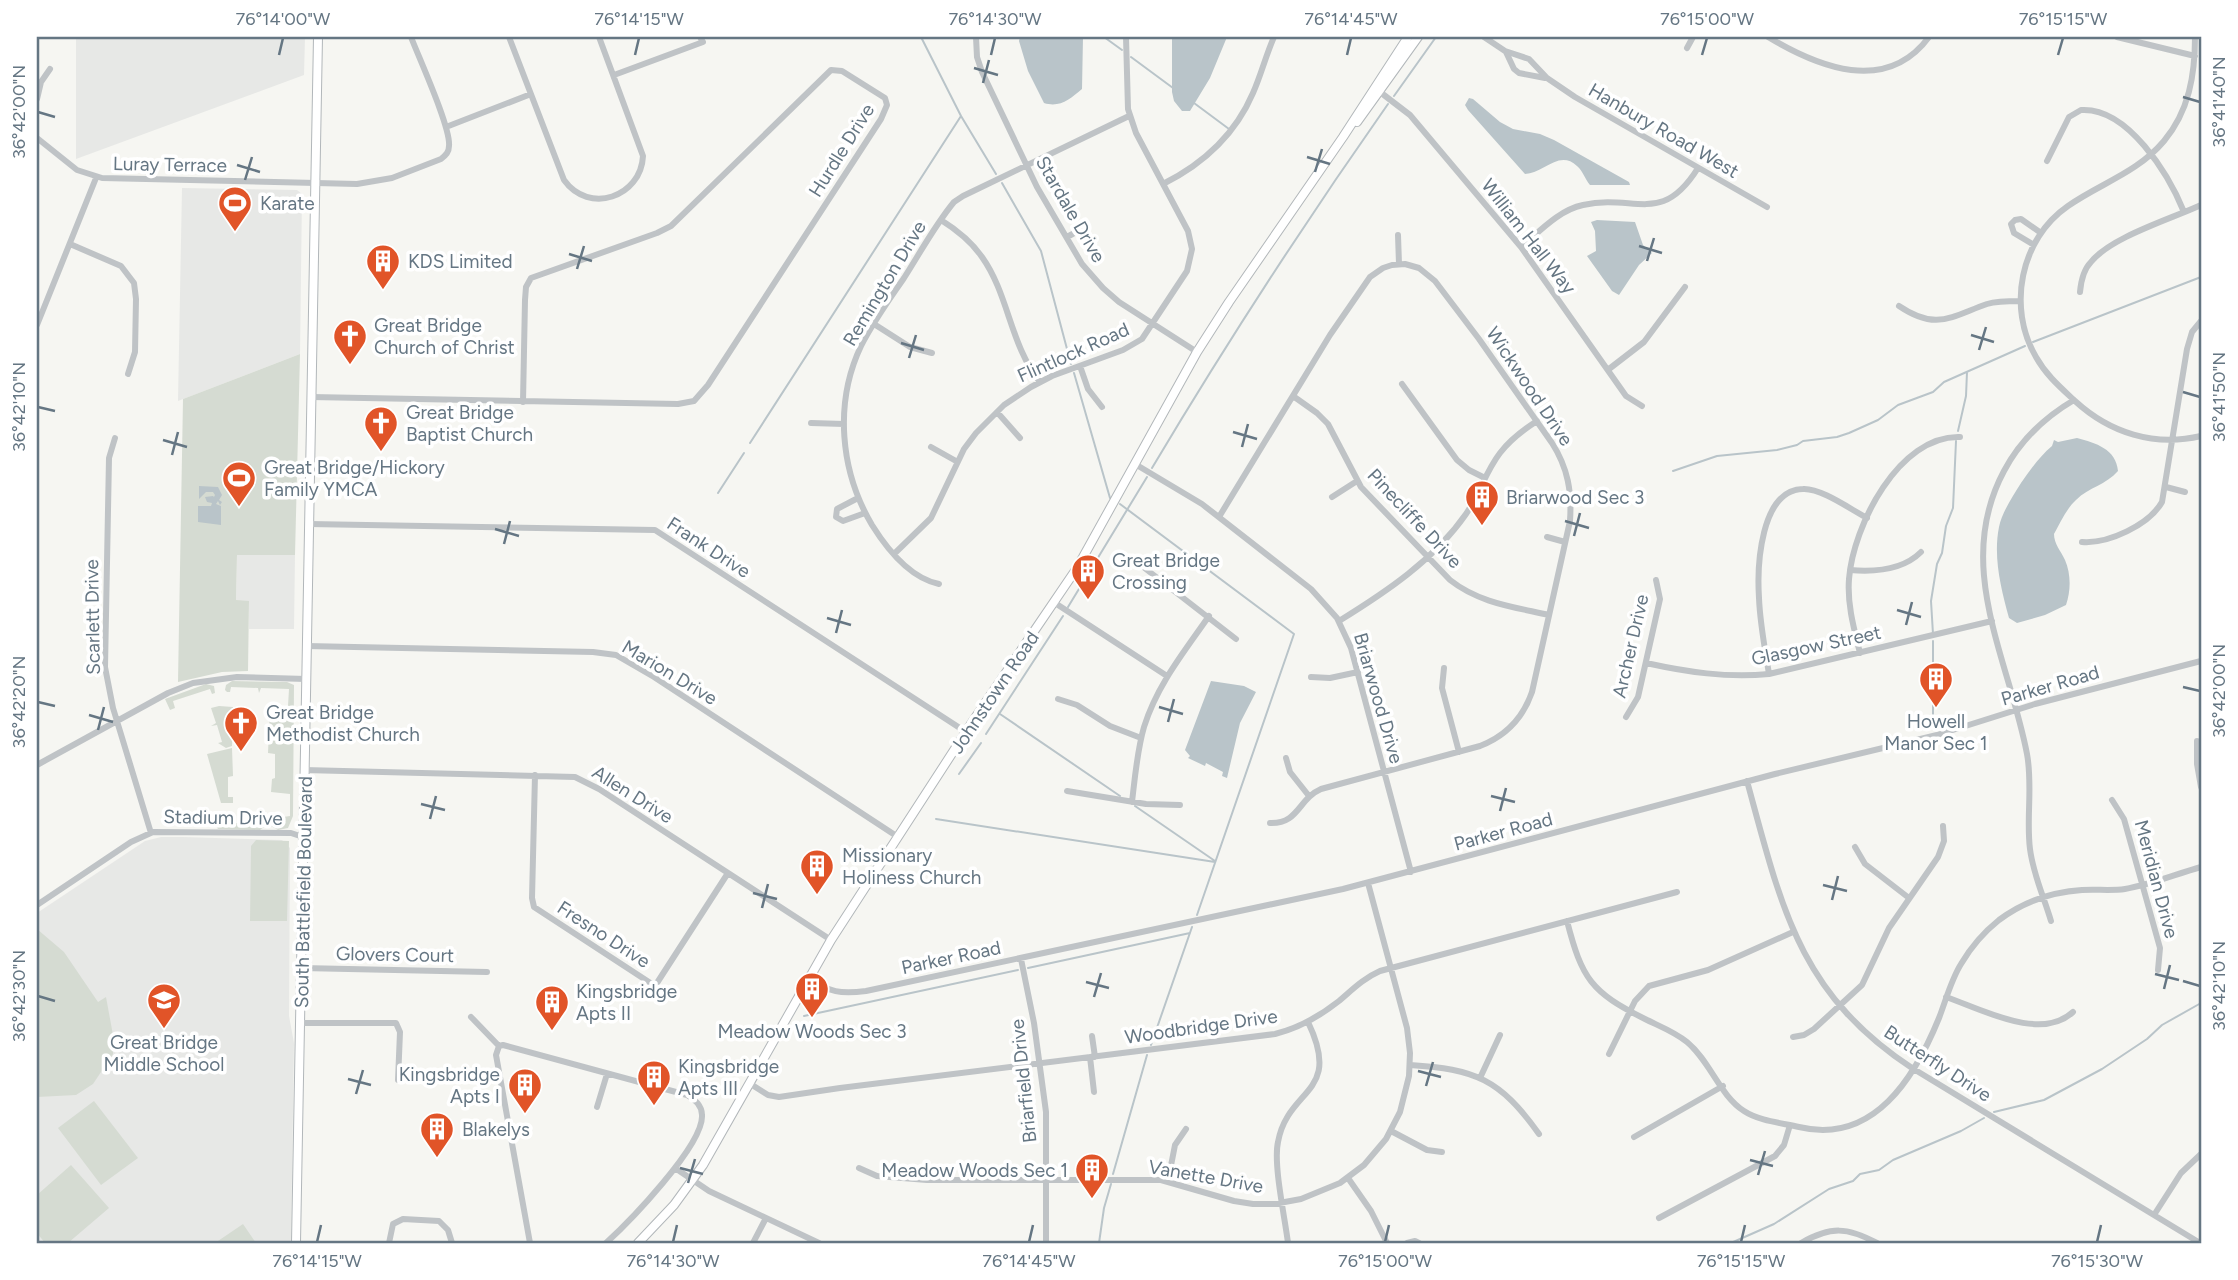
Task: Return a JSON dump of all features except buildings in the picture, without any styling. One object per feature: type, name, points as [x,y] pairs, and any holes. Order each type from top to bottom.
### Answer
[{"type":"main road","name":"South Battlefield Boulevard","points":[[296,1243],[318,37]]},
{"type":"main road","name":"Johnstown Road","points":[[638,1243],[674,1205],[692,1180],[831,940],[966,732],[1055,603],[1197,352],[1408,37]]},
{"type":"main road","name":"Johnstown Road","points":[[1343,137],[1380,92],[1418,37]]},
{"type":"street","points":[[411,37],[446,127],[531,94]]},
{"type":"street","points":[[509,37],[558,166],[568,185],[582,196],[606,199],[624,191],[637,178],[643,156],[599,37]]},
{"type":"street","points":[[614,75],[703,42],[700,37]]},
{"type":"street","name":"Stardale Drive","points":[[976,37],[977,57],[982,72],[1026,165],[1082,264],[1103,288],[1197,352]]},
{"type":"street","name":"Flintlock Road","points":[[894,554],[931,518],[957,461],[976,433],[997,412],[1016,396],[1040,382],[1135,345],[1153,324],[1187,271],[1192,249],[1188,231],[1129,116],[1126,37]]},
{"type":"street","points":[[1163,184],[1199,163],[1230,133],[1254,92],[1274,37]]},
{"type":"street","name":"Hanbury Road West","points":[[1484,37],[1505,51],[1529,59],[1547,78],[1575,97],[1767,207]]},
{"type":"street","points":[[1686,48],[1693,37]]},
{"type":"street","points":[[1768,37],[1821,63],[1862,71],[1895,64],[1914,52],[1929,37]]},
{"type":"street","points":[[2119,37],[2195,56]]},
{"type":"street","points":[[2195,37],[2192,79],[2185,106],[2171,132],[2151,155],[2132,170],[2068,206],[2041,233],[2022,281],[2020,301],[2026,333],[2036,357],[2053,381],[2095,418],[2120,431],[2142,438],[2173,440],[2201,436]]},
{"type":"street","name":"Hanbury Road West","points":[[1505,51],[1519,73],[1547,78]]},
{"type":"street","points":[[37,99],[41,82],[50,69]]},
{"type":"street","name":"Hurdle Drive","points":[[311,397],[678,404],[690,403],[697,399],[881,119],[887,105],[885,98],[842,71],[831,70],[671,226],[531,278],[524,300],[523,401]]},
{"type":"street","name":"William Hall Way","points":[[1380,92],[1411,116],[1521,247],[1626,396],[1642,406]]},
{"type":"street","points":[[2047,161],[2068,117],[2086,109],[2113,120],[2143,143],[2170,179],[2184,212]]},
{"type":"street","name":"Remington Drive","points":[[939,584],[919,576],[894,554],[865,513],[858,498],[846,453],[844,424],[846,397],[854,364],[874,324],[954,202],[1129,116]]},
{"type":"street","name":"Luray Terrace","points":[[37,138],[77,170],[96,177],[371,183],[436,162],[447,155],[449,141],[446,127]]},
{"type":"street","points":[[1521,247],[1555,218],[1582,205],[1650,204],[1670,199],[1685,188],[1698,168]]},
{"type":"street","points":[[37,325],[96,177]]},
{"type":"street","points":[[2080,292],[2084,273],[2097,255],[2116,242],[2201,205]]},
{"type":"street","points":[[2034,245],[2014,233],[2011,224],[2021,219],[2041,233]]},
{"type":"street","points":[[942,220],[967,238],[984,259],[1023,357],[1040,382]]},
{"type":"street","points":[[1067,237],[1087,226]]},
{"type":"street","points":[[1219,517],[1330,335],[1370,277],[1383,268],[1399,264],[1398,235]]},
{"type":"street","points":[[70,244],[121,266],[133,280],[136,292],[135,352],[128,374]]},
{"type":"street","name":"Wickwood Drive","points":[[1270,823],[1281,823],[1289,819],[1309,796],[1321,789],[1494,740],[1513,726],[1532,692],[1572,504],[1569,483],[1558,452],[1435,281],[1419,268],[1399,264]]},
{"type":"street","points":[[1609,369],[1644,342],[1685,287]]},
{"type":"street","points":[[1899,306],[1914,316],[1941,321],[1993,302],[2020,301]]},
{"type":"street","points":[[2082,542],[2105,540],[2148,521],[2162,502],[2186,349],[2192,332],[2201,321]]},
{"type":"street","points":[[874,324],[910,347],[932,353]]},
{"type":"street","points":[[1080,366],[1088,389],[1102,407]]},
{"type":"street","points":[[1402,384],[1457,460],[1468,470],[1485,478]]},
{"type":"street","name":"Pinecliffe Drive","points":[[1293,396],[1328,424],[1357,481],[1450,580],[1473,595],[1494,603],[1549,615]]},
{"type":"street","points":[[2051,921],[2030,848],[2030,774],[1983,582],[1982,549],[1994,491],[2007,466],[2026,439],[2046,419],[2074,400]]},
{"type":"street","points":[[997,412],[1020,438]]},
{"type":"street","points":[[1339,621],[1386,592],[1427,556],[1465,515],[1504,449],[1536,421]]},
{"type":"street","points":[[811,423],[844,424]]},
{"type":"street","points":[[1860,653],[1849,605],[1850,570],[1854,547],[1867,518],[1888,481],[1914,455],[1941,439],[1961,437]]},
{"type":"street","name":"Scarlett Drive","points":[[115,438],[109,458],[105,667],[117,721],[150,833]]},
{"type":"street","points":[[931,447],[957,461]]},
{"type":"street","name":"Briarwood Drive","points":[[1135,464],[1190,496],[1219,517],[1311,589],[1339,621],[1352,648],[1411,872]]},
{"type":"street","points":[[1332,497],[1357,481]]},
{"type":"street","points":[[2166,487],[2185,492]]},
{"type":"street","points":[[1769,674],[1760,611],[1759,574],[1773,506],[1789,492],[1810,489],[1867,518]]},
{"type":"street","points":[[858,498],[837,509],[836,517],[848,521],[865,513]]},
{"type":"street","name":"Frank Drive","points":[[309,524],[655,530],[966,732]]},
{"type":"street","points":[[1546,537],[1565,542]]},
{"type":"street","points":[[1850,570],[1882,569],[1907,563],[1921,552]]},
{"type":"street","points":[[1142,566],[1236,639]]},
{"type":"street","name":"Archer Drive","points":[[1626,717],[1637,697],[1646,663],[1660,599],[1657,580]]},
{"type":"street","points":[[1055,603],[1167,676]]},
{"type":"street","points":[[1132,802],[1141,738],[1150,709],[1167,676],[1209,616]]},
{"type":"street","name":"Glasgow Street","points":[[1646,663],[1707,674],[1769,674],[1992,621]]},
{"type":"street","name":"Marion Drive","points":[[306,646],[616,654],[898,837]]},
{"type":"street","name":"Parker Road","points":[[809,977],[832,992],[847,994],[1368,883],[1747,781],[1937,734],[2123,680],[2201,661]]},
{"type":"street","points":[[1444,668],[1442,688],[1459,752]]},
{"type":"street","points":[[1311,677],[1330,678],[1358,672]]},
{"type":"street","points":[[37,765],[169,693],[193,684],[237,677],[306,679]]},
{"type":"street","points":[[1058,699],[1077,705],[1110,726],[1141,738]]},
{"type":"street","points":[[2197,741],[2201,787]]},
{"type":"street","points":[[1286,758],[1290,772],[1309,796]]},
{"type":"street","name":"Allen Drive","points":[[304,770],[579,778],[831,940]]},
{"type":"street","name":"Fresno Drive","points":[[535,775],[534,907],[655,986],[727,873]]},
{"type":"street","name":"Butterfly Drive","points":[[1747,781],[1776,889],[1793,932],[1813,969],[1840,1006],[1875,1041],[1912,1068],[2200,1243]]},
{"type":"street","points":[[1068,790],[1160,806],[1180,805]]},
{"type":"street","name":"Meridian Drive","points":[[2112,800],[2124,819],[2160,948],[2158,970]]},
{"type":"street","points":[[1793,1037],[1809,1032],[1862,985],[1889,928],[1938,857],[1944,841],[1943,826]]},
{"type":"street","name":"Stadium Drive","points":[[37,905],[131,842],[150,833],[290,833],[303,836]]},
{"type":"street","points":[[1854,847],[1865,864],[1909,898]]},
{"type":"street","points":[[1567,921],[1575,953],[1586,976],[1601,994],[1683,1039],[1702,1056],[1732,1100],[1745,1112],[1790,1125],[1830,1130],[1861,1122],[1892,1099],[1934,1030],[1961,963],[1985,932],[2016,909],[2043,897],[2066,891],[2123,889],[2201,867]]},
{"type":"street","name":"Vanette Drive","points":[[859,1168],[877,1176],[927,1180],[1168,1181],[1253,1204],[1283,1203],[1316,1194],[1348,1178],[1371,1158],[1391,1131],[1404,1101],[1410,1065],[1406,1028],[1368,883]]},
{"type":"street","name":"Woodbridge Drive","points":[[749,1083],[768,1095],[779,1097],[1261,1037],[1308,1022],[1371,975],[1677,892]]},
{"type":"street","points":[[1609,1054],[1638,995],[1649,986],[1708,970],[1793,932]]},
{"type":"street","name":"Briarfield Drive","points":[[1021,958],[1046,1112],[1046,1243]]},
{"type":"street","name":"Glovers Court","points":[[302,968],[487,972]]},
{"type":"street","points":[[1946,997],[2007,1019],[2031,1024],[2058,1022],[2073,1012]]},
{"type":"street","points":[[471,1017],[499,1046]]},
{"type":"street","points":[[1288,1243],[1277,1156],[1278,1140],[1287,1118],[1311,1089],[1319,1070],[1318,1048],[1308,1022]]},
{"type":"street","points":[[302,1023],[396,1023],[400,1032],[398,1080]]},
{"type":"street","points":[[1480,1078],[1500,1035]]},
{"type":"street","points":[[1092,1036],[1094,1092]]},
{"type":"street","points":[[499,1046],[687,1095],[694,1099],[701,1110],[701,1124],[675,1168],[634,1217],[606,1243]]},
{"type":"street","points":[[499,1046],[496,1055],[530,1243]]},
{"type":"street","points":[[1410,1065],[1445,1067],[1480,1078],[1511,1098],[1539,1134]]},
{"type":"street","points":[[597,1107],[607,1074]]},
{"type":"street","points":[[1634,1138],[1723,1086]]},
{"type":"street","points":[[1659,1218],[1775,1156],[1784,1145],[1790,1125]]},
{"type":"street","points":[[1168,1181],[1175,1145],[1186,1129]]},
{"type":"street","points":[[1391,1131],[1427,1150],[1442,1152]]},
{"type":"street","points":[[2154,1215],[2181,1173],[2201,1154]]},
{"type":"street","points":[[675,1168],[709,1191],[819,1243]]},
{"type":"street","points":[[1348,1178],[1371,1211],[1387,1243]]},
{"type":"street","points":[[753,1243],[766,1218]]},
{"type":"street","points":[[389,1243],[393,1224],[403,1219],[439,1221],[448,1230],[453,1243]]},
{"type":"street","points":[[1801,1243],[1822,1233],[1840,1230],[1858,1233],[1877,1243]]},
{"type":"street","points":[[1407,1243],[1419,1243]]},
{"type":"shaded area","points":[[76,37],[305,37],[304,75],[76,159]]},
{"type":"shaded area","points":[[1020,37],[1083,37],[1082,89],[1060,103],[1044,103],[1028,71]]},
{"type":"shaded area","points":[[1172,37],[1227,37],[1210,78],[1190,111],[1182,111],[1174,101]]},
{"type":"shaded area","points":[[1469,98],[1500,122],[1513,129],[1540,134],[1554,140],[1630,185],[1590,185],[1577,166],[1564,160],[1525,174],[1468,110],[1465,105]]},
{"type":"shaded area","points":[[182,188],[297,190],[302,194],[300,354],[178,401]]},
{"type":"shaded area","points":[[1591,222],[1635,222],[1643,245],[1652,253],[1639,265],[1619,295],[1612,291],[1587,256],[1596,251],[1595,231]]},
{"type":"shaded area","name":"Great Bridge/Hickory Family YMCA","points":[[300,354],[295,555],[237,555],[236,600],[249,601],[248,671],[222,672],[178,682],[183,399]]},
{"type":"shaded area","points":[[2077,438],[2109,452],[2118,471],[2076,500],[2054,534],[2069,576],[2066,605],[2045,615],[2017,623],[2009,618],[1999,573],[1997,538],[2000,521],[2021,483],[2054,440],[2058,442]]},
{"type":"shaded area","points":[[199,486],[218,487],[222,495],[220,505],[218,501],[216,504],[221,506],[221,525],[198,522],[198,506],[211,506],[212,503],[207,502],[205,497],[215,495],[213,492],[206,492],[199,499]]},
{"type":"shaded area","points":[[237,554],[295,555],[294,629],[249,629],[249,601],[236,601]]},
{"type":"shaded area","points":[[232,681],[287,682],[294,685],[293,816],[288,828],[278,830],[271,826],[272,818],[275,818],[275,823],[282,824],[283,817],[290,816],[290,794],[271,792],[272,779],[275,778],[275,754],[268,753],[270,706],[288,706],[289,689],[261,688],[259,693],[258,688],[231,687],[230,692],[227,692],[226,685]]},
{"type":"shaded area","points":[[1211,681],[1244,686],[1256,692],[1240,723],[1227,778],[1222,776],[1223,772],[1206,763],[1205,766],[1188,758],[1190,756],[1185,750]]},
{"type":"shaded area","points":[[206,684],[214,686],[215,693],[212,694],[210,689],[173,701],[175,708],[170,710],[165,699]]},
{"type":"shaded area","points":[[233,707],[232,746],[226,748],[218,743],[222,742],[217,725],[211,726],[216,723],[211,708]]},
{"type":"shaded area","points":[[232,748],[233,776],[228,777],[228,797],[233,797],[233,803],[221,803],[207,754]]},
{"type":"shaded area","points":[[258,823],[264,827],[260,830],[218,829],[215,825]]},
{"type":"shaded area","name":"Great Bridge Middle School","points":[[161,837],[282,840],[290,848],[289,1016],[294,1043],[291,1243],[37,1243],[37,913],[145,841]]},
{"type":"shaded area","points":[[256,840],[289,841],[287,921],[250,921],[251,846]]},
{"type":"shaded area","points":[[37,929],[64,952],[98,1002],[106,997],[113,1035],[113,1054],[93,1084],[76,1095],[37,1097]]},
{"type":"shaded area","points":[[94,1101],[138,1158],[101,1185],[58,1128]]},
{"type":"shaded area","points":[[71,1165],[109,1208],[68,1243],[45,1243],[37,1233],[37,1195]]},
{"type":"shaded area","points":[[243,1224],[256,1243],[215,1243]]},
{"type":"waterway","points":[[921,37],[961,116],[996,174]]},
{"type":"waterway","points":[[1104,37],[1122,50]]},
{"type":"waterway","points":[[1394,96],[1436,37]]},
{"type":"waterway","points":[[1131,57],[1173,88]]},
{"type":"waterway","points":[[1194,103],[1229,129]]},
{"type":"waterway","points":[[1152,468],[1208,375],[1388,104]]},
{"type":"waterway","points":[[750,443],[961,116]]},
{"type":"waterway","points":[[1002,183],[1041,251],[1071,364]]},
{"type":"waterway","points":[[2033,342],[2201,277]]},
{"type":"waterway","points":[[1673,471],[1717,456],[1777,450],[1803,441],[1849,433],[1878,420],[1898,405],[1933,392],[1944,382],[2025,346]]},
{"type":"waterway","points":[[1958,431],[1966,396],[1967,372]]},
{"type":"waterway","points":[[1074,373],[1110,498]]},
{"type":"waterway","points":[[1933,634],[1931,601],[1937,564],[1953,508],[1956,441]]},
{"type":"waterway","points":[[718,493],[744,453]]},
{"type":"waterway","points":[[1068,607],[1147,477]]},
{"type":"waterway","points":[[1120,504],[1294,634],[1197,915]]},
{"type":"waterway","points":[[986,734],[1063,616]]},
{"type":"waterway","points":[[1933,641],[1933,724]]},
{"type":"waterway","points":[[1000,714],[1120,796]]},
{"type":"waterway","points":[[959,774],[981,743]]},
{"type":"waterway","points":[[1135,806],[1215,861]]},
{"type":"waterway","points":[[936,819],[1215,862]]},
{"type":"waterway","points":[[1151,1045],[1192,927]]},
{"type":"waterway","points":[[1028,968],[1190,933]]},
{"type":"waterway","points":[[804,1016],[1018,970]]},
{"type":"waterway","points":[[1994,1112],[2044,1100],[2102,1069],[2147,1039],[2162,1025],[2201,1003]]},
{"type":"waterway","points":[[1113,1174],[1147,1055]]},
{"type":"waterway","points":[[1731,1243],[1774,1224],[1829,1189],[1853,1181],[1860,1174],[1879,1170],[1893,1160],[1961,1131],[1984,1118]]},
{"type":"waterway","points":[[1099,1243],[1111,1184]]},
{"type":"place","name":"Karate","points":[[235,233]]},
{"type":"place","name":"KDS Limited","points":[[383,291]]},
{"type":"place","name":"Great Bridge Church of Christ","points":[[350,366]]},
{"type":"place","name":"Great Bridge Baptist Church","points":[[381,453]]},
{"type":"place","name":"Great Bridge/Hickory Family YMCA","points":[[239,508]]},
{"type":"place","name":"Briarwood Sec 3","points":[[1482,527]]},
{"type":"place","name":"Great Bridge Crossing","points":[[1088,601]]},
{"type":"place","name":"Howell Manor Sec 1","points":[[1936,709]]},
{"type":"place","name":"Great Bridge Methodist Church","points":[[241,753]]},
{"type":"place","name":"Missionary Holiness Church","points":[[817,896]]},
{"type":"place","name":"Meadow Woods Sec 3","points":[[812,1019]]},
{"type":"place","name":"Great Bridge Middle School","points":[[164,1030]]},
{"type":"place","name":"Kingsbridge Apts II","points":[[552,1032]]},
{"type":"place","name":"Kingsbridge Apts III","points":[[654,1107]]},
{"type":"place","name":"Kingsbridge Apts I","points":[[525,1115]]},
{"type":"place","name":"Blakelys","points":[[437,1159]]},
{"type":"place","name":"Meadow Woods Sec 1","points":[[1092,1200]]}]
